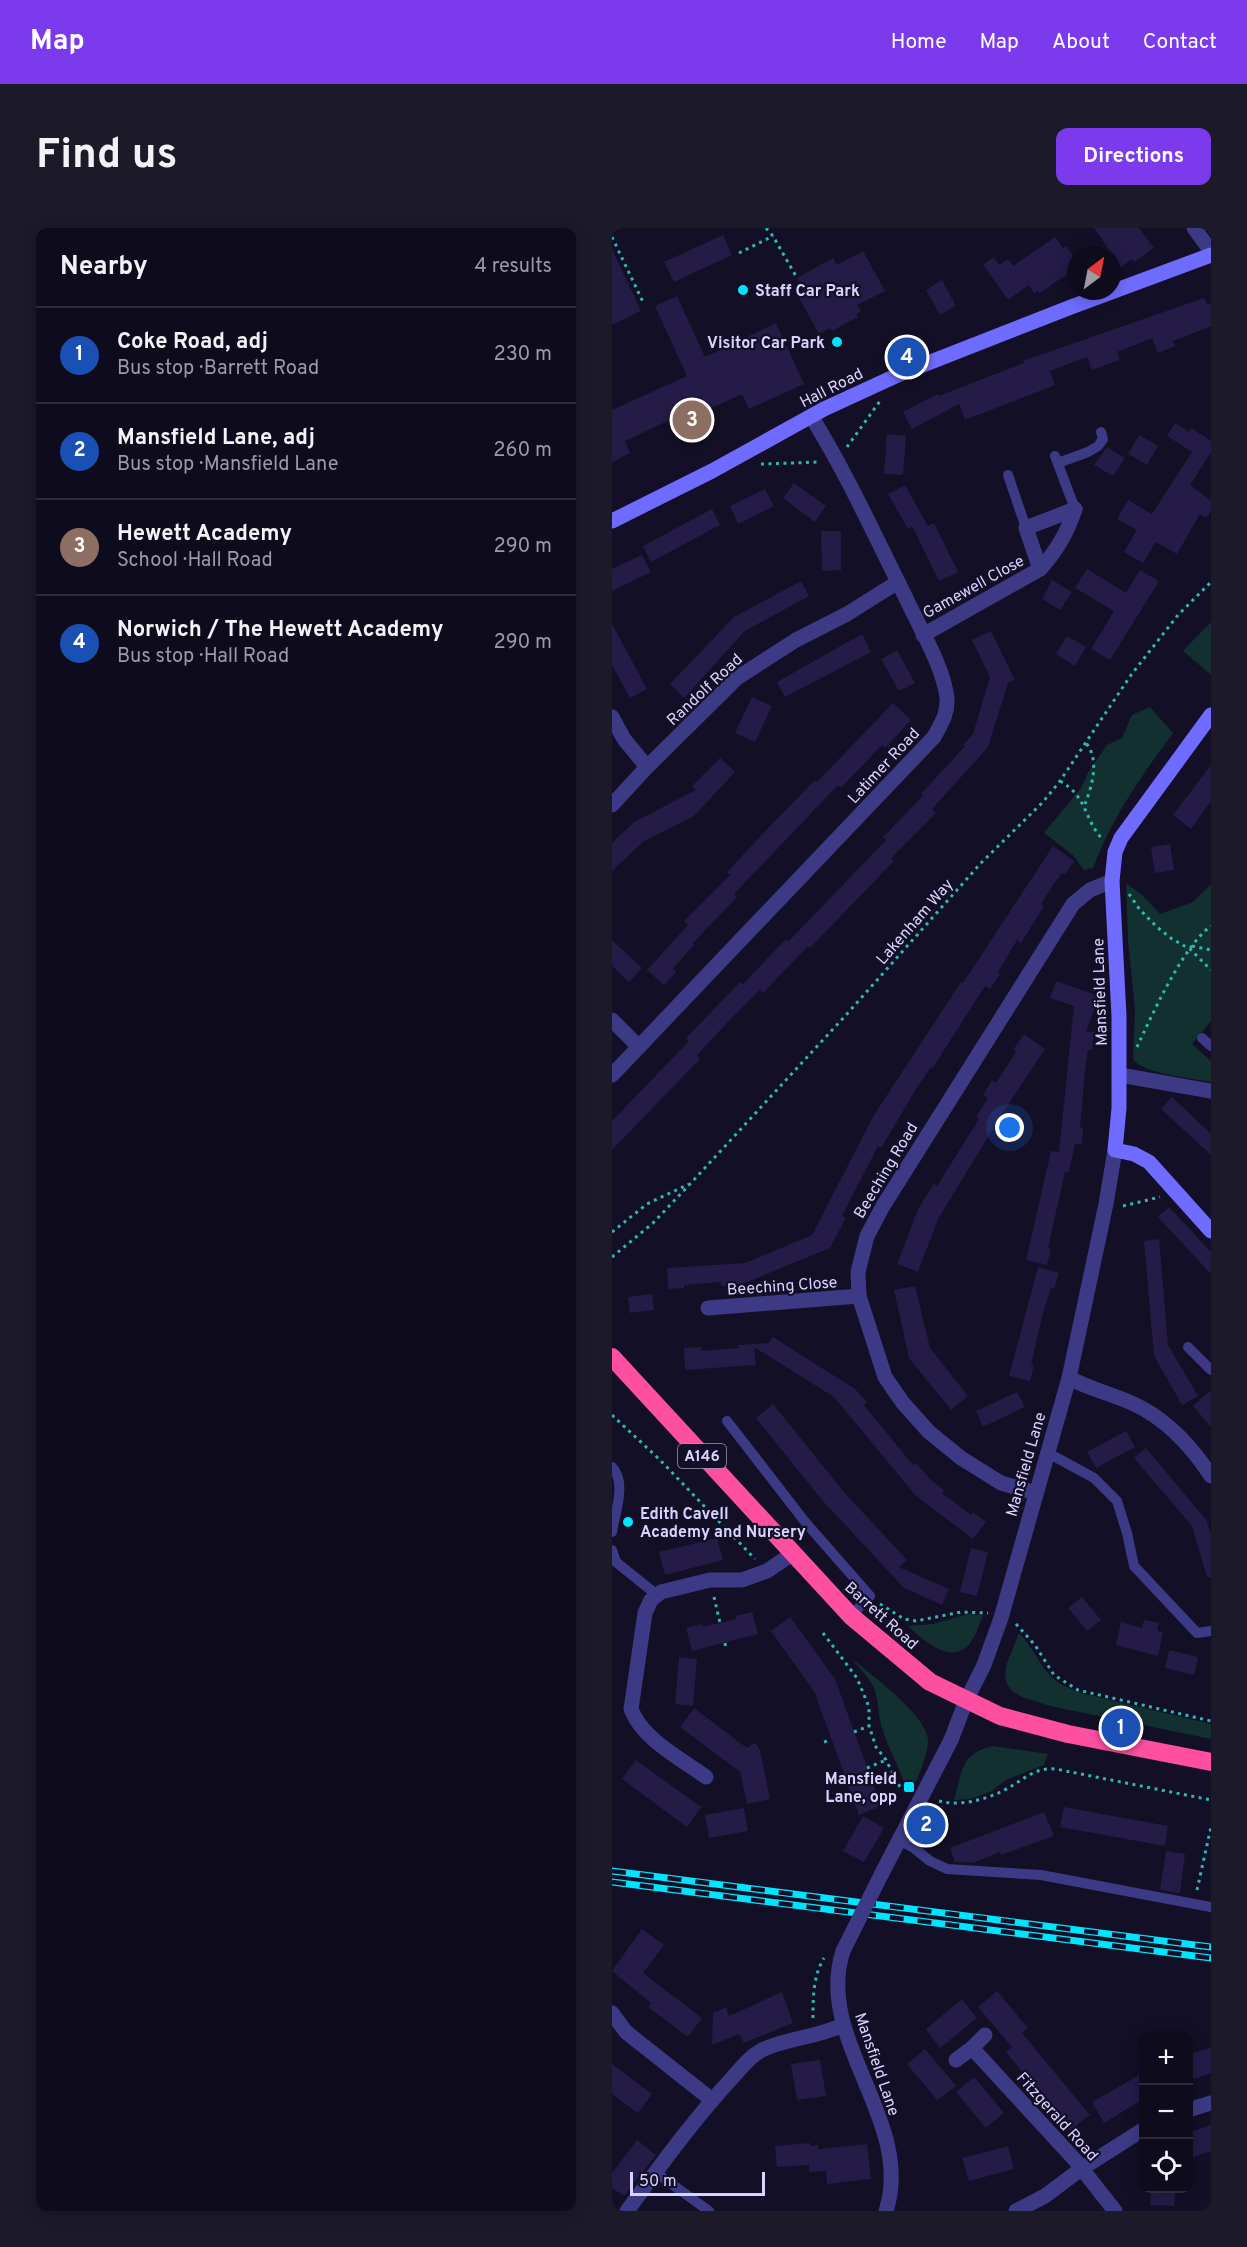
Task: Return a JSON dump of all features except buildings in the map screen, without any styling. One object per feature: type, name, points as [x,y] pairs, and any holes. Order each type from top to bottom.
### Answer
[{"type":"highway","name":"Barrett Road","points":[[612,1357],[851,1616],[930,1682],[1000,1716],[1068,1734],[1211,1762]]},
{"type":"street","points":[[1194,228],[1211,253]]},
{"type":"street","name":"Hall Road","points":[[612,521],[712,471],[811,416],[900,374],[1211,253]]},
{"type":"street","name":"Latimer Road","points":[[612,1075],[934,737],[946,717],[947,700],[942,678],[923,635],[836,455],[811,416]]},
{"type":"street","name":"Gamewell Close","points":[[1041,569],[1026,528],[1075,509]]},
{"type":"street","name":"Gamewell Close","points":[[923,635],[1041,569],[1049,560],[1070,524],[1075,509]]},
{"type":"street","name":"Randolf Road","points":[[612,805],[737,678],[796,640],[847,614],[898,582]]},
{"type":"street","name":"Mansfield Lane","points":[[890,2210],[891,2175],[887,2144],[879,2117],[843,2025],[836,1970],[843,1951],[899,1840],[916,1795],[951,1740],[966,1701],[984,1665],[1000,1618],[1069,1378],[1106,1204],[1115,1150],[1120,1075],[1112,881],[1114,852],[1150,796],[1211,715]]},
{"type":"street","points":[[612,717],[624,739],[647,767]]},
{"type":"street","name":"Beeching Road","points":[[1036,1493],[1001,1483],[961,1458],[929,1432],[910,1410],[885,1377],[859,1296],[858,1272],[867,1236],[888,1198],[1073,904],[1090,890],[1112,881]]},
{"type":"street","points":[[612,1020],[639,1047]]},
{"type":"street","points":[[1120,1075],[1211,1091]]},
{"type":"street","points":[[1115,1150],[1134,1154],[1149,1162],[1211,1231]]},
{"type":"street","name":"Beeching Close","points":[[708,1308],[859,1296]]},
{"type":"street","points":[[1069,1378],[1084,1386],[1135,1404],[1172,1429],[1197,1455],[1211,1476]]},
{"type":"street","points":[[706,1777],[650,1736],[636,1722],[631,1709],[645,1613],[651,1600],[672,1588],[710,1580],[742,1580],[767,1572],[792,1554]]},
{"type":"street","points":[[612,2013],[626,2032],[712,2100]]},
{"type":"street","points":[[627,2211],[712,2100],[753,2056],[765,2049],[843,2025]]},
{"type":"street","points":[[956,2060],[985,2035]]},
{"type":"street","name":"Fitzgerald Road","points":[[972,2048],[1081,2169],[1115,2211]]},
{"type":"street","points":[[1193,2108],[1211,2103]]},
{"type":"street","points":[[1017,2211],[1045,2196],[1081,2169],[1139,2132]]},
{"type":"lane","points":[[1075,509],[1056,459],[1098,446],[1103,439],[1101,432]]},
{"type":"lane","points":[[1008,475],[1026,528]]},
{"type":"lane","points":[[1202,1038],[1211,1047]]},
{"type":"lane","points":[[1188,1347],[1211,1370]]},
{"type":"lane","points":[[727,1421],[806,1523],[870,1596],[851,1616]]},
{"type":"lane","points":[[1048,1453],[1094,1478],[1117,1501],[1134,1566],[1197,1634],[1211,1631]]},
{"type":"lane","points":[[612,1467],[616,1471],[620,1489],[612,1532]]},
{"type":"lane","points":[[612,1550],[616,1562],[657,1595]]},
{"type":"lane","points":[[899,1840],[930,1861],[947,1869],[1041,1875],[1211,1907]]},
{"type":"lane","points":[[655,2172],[709,2211]]},
{"type":"path","points":[[766,228],[797,278]]},
{"type":"path","points":[[739,253],[773,236]]},
{"type":"path","points":[[612,237],[643,302]]},
{"type":"path","name":"Lakenham Way","points":[[612,1257],[653,1223],[691,1183],[846,1015],[981,862],[1022,825],[1060,781],[1131,675],[1178,615],[1211,582]]},
{"type":"path","points":[[1086,743],[1090,748],[1094,766],[1091,787],[1085,804],[1086,814],[1094,829],[1114,852]]},
{"type":"path","points":[[1060,781],[1076,791],[1085,804]]},
{"type":"path","points":[[1130,894],[1140,910],[1172,939],[1191,948],[1211,950]]},
{"type":"path","points":[[1136,1049],[1159,1001],[1191,948],[1211,926]]},
{"type":"path","points":[[1191,948],[1211,970]]},
{"type":"path","points":[[612,1232],[647,1204],[691,1183]]},
{"type":"path","points":[[1106,1204],[1122,1206],[1177,1192]]},
{"type":"path","points":[[612,1415],[761,1565]]},
{"type":"path","points":[[710,1580],[720,1623]]},
{"type":"path","points":[[870,1596],[904,1619],[916,1621],[948,1613],[985,1612],[1018,1624],[1054,1675],[1078,1690],[1211,1720]]},
{"type":"path","points":[[823,1633],[857,1678],[869,1707],[869,1726],[876,1747],[886,1760],[901,1789]]},
{"type":"path","points":[[725,1643],[726,1649]]},
{"type":"path","points":[[854,1732],[869,1726]]},
{"type":"path","points":[[824,1742],[831,1740]]},
{"type":"path","points":[[867,1768],[886,1760]]},
{"type":"path","points":[[916,1795],[949,1804],[970,1802],[992,1796],[1031,1774],[1048,1769],[1211,1800]]},
{"type":"path","points":[[838,1779],[845,1777]]},
{"type":"path","points":[[1194,1904],[1211,1827]]},
{"type":"path","points":[[814,2035],[813,1997],[819,1967],[827,1954]]},
{"type":"green space","points":[[1211,622],[1211,675],[1183,651]]},
{"type":"green space","points":[[1150,707],[1173,733],[1128,798],[1109,831],[1093,868],[1084,870],[1073,855],[1044,833],[1081,788],[1089,771],[1107,745],[1122,738],[1132,715]]},
{"type":"green space","points":[[1126,883],[1143,896],[1160,914],[1193,902],[1211,884],[1211,1021],[1192,1044],[1211,1061],[1211,1082],[1157,1072],[1138,1064],[1133,1059],[1135,1010],[1128,940]]},
{"type":"green space","points":[[968,1614],[983,1615],[974,1637],[967,1647],[958,1651],[941,1650],[908,1626],[933,1624]]},
{"type":"green space","points":[[1019,1633],[1048,1673],[1065,1686],[1077,1692],[1211,1724],[1211,1739],[1050,1706],[1022,1697],[1012,1691],[1005,1675],[1007,1663]]},
{"type":"green space","points":[[851,1658],[910,1709],[926,1732],[928,1742],[926,1755],[912,1791],[906,1788],[885,1738],[875,1689]]},
{"type":"green space","points":[[993,1746],[1048,1754],[1044,1765],[1006,1780],[992,1791],[971,1799],[954,1800],[964,1765],[975,1753]]},
{"type":"railway","points":[[612,1871],[1211,1947]]},
{"type":"railway","points":[[612,1882],[1211,1958]]},
{"type":"place","name":"Staff Car Park","points":[[743,290]]},
{"type":"place","name":"Visitor Car Park","points":[[837,342]]},
{"type":"place","name":"Norwich / The Hewett Academy","points":[[907,357]]},
{"type":"place","name":"Hewett Academy","points":[[692,420]]},
{"type":"place","name":"Edith Cavell Academy and Nursery","points":[[628,1522]]},
{"type":"place","name":"Coke Road, adj","points":[[1121,1728]]},
{"type":"place","name":"Mansfield Lane, opp","points":[[909,1787]]},
{"type":"place","name":"Mansfield Lane, adj","points":[[926,1825]]}]
